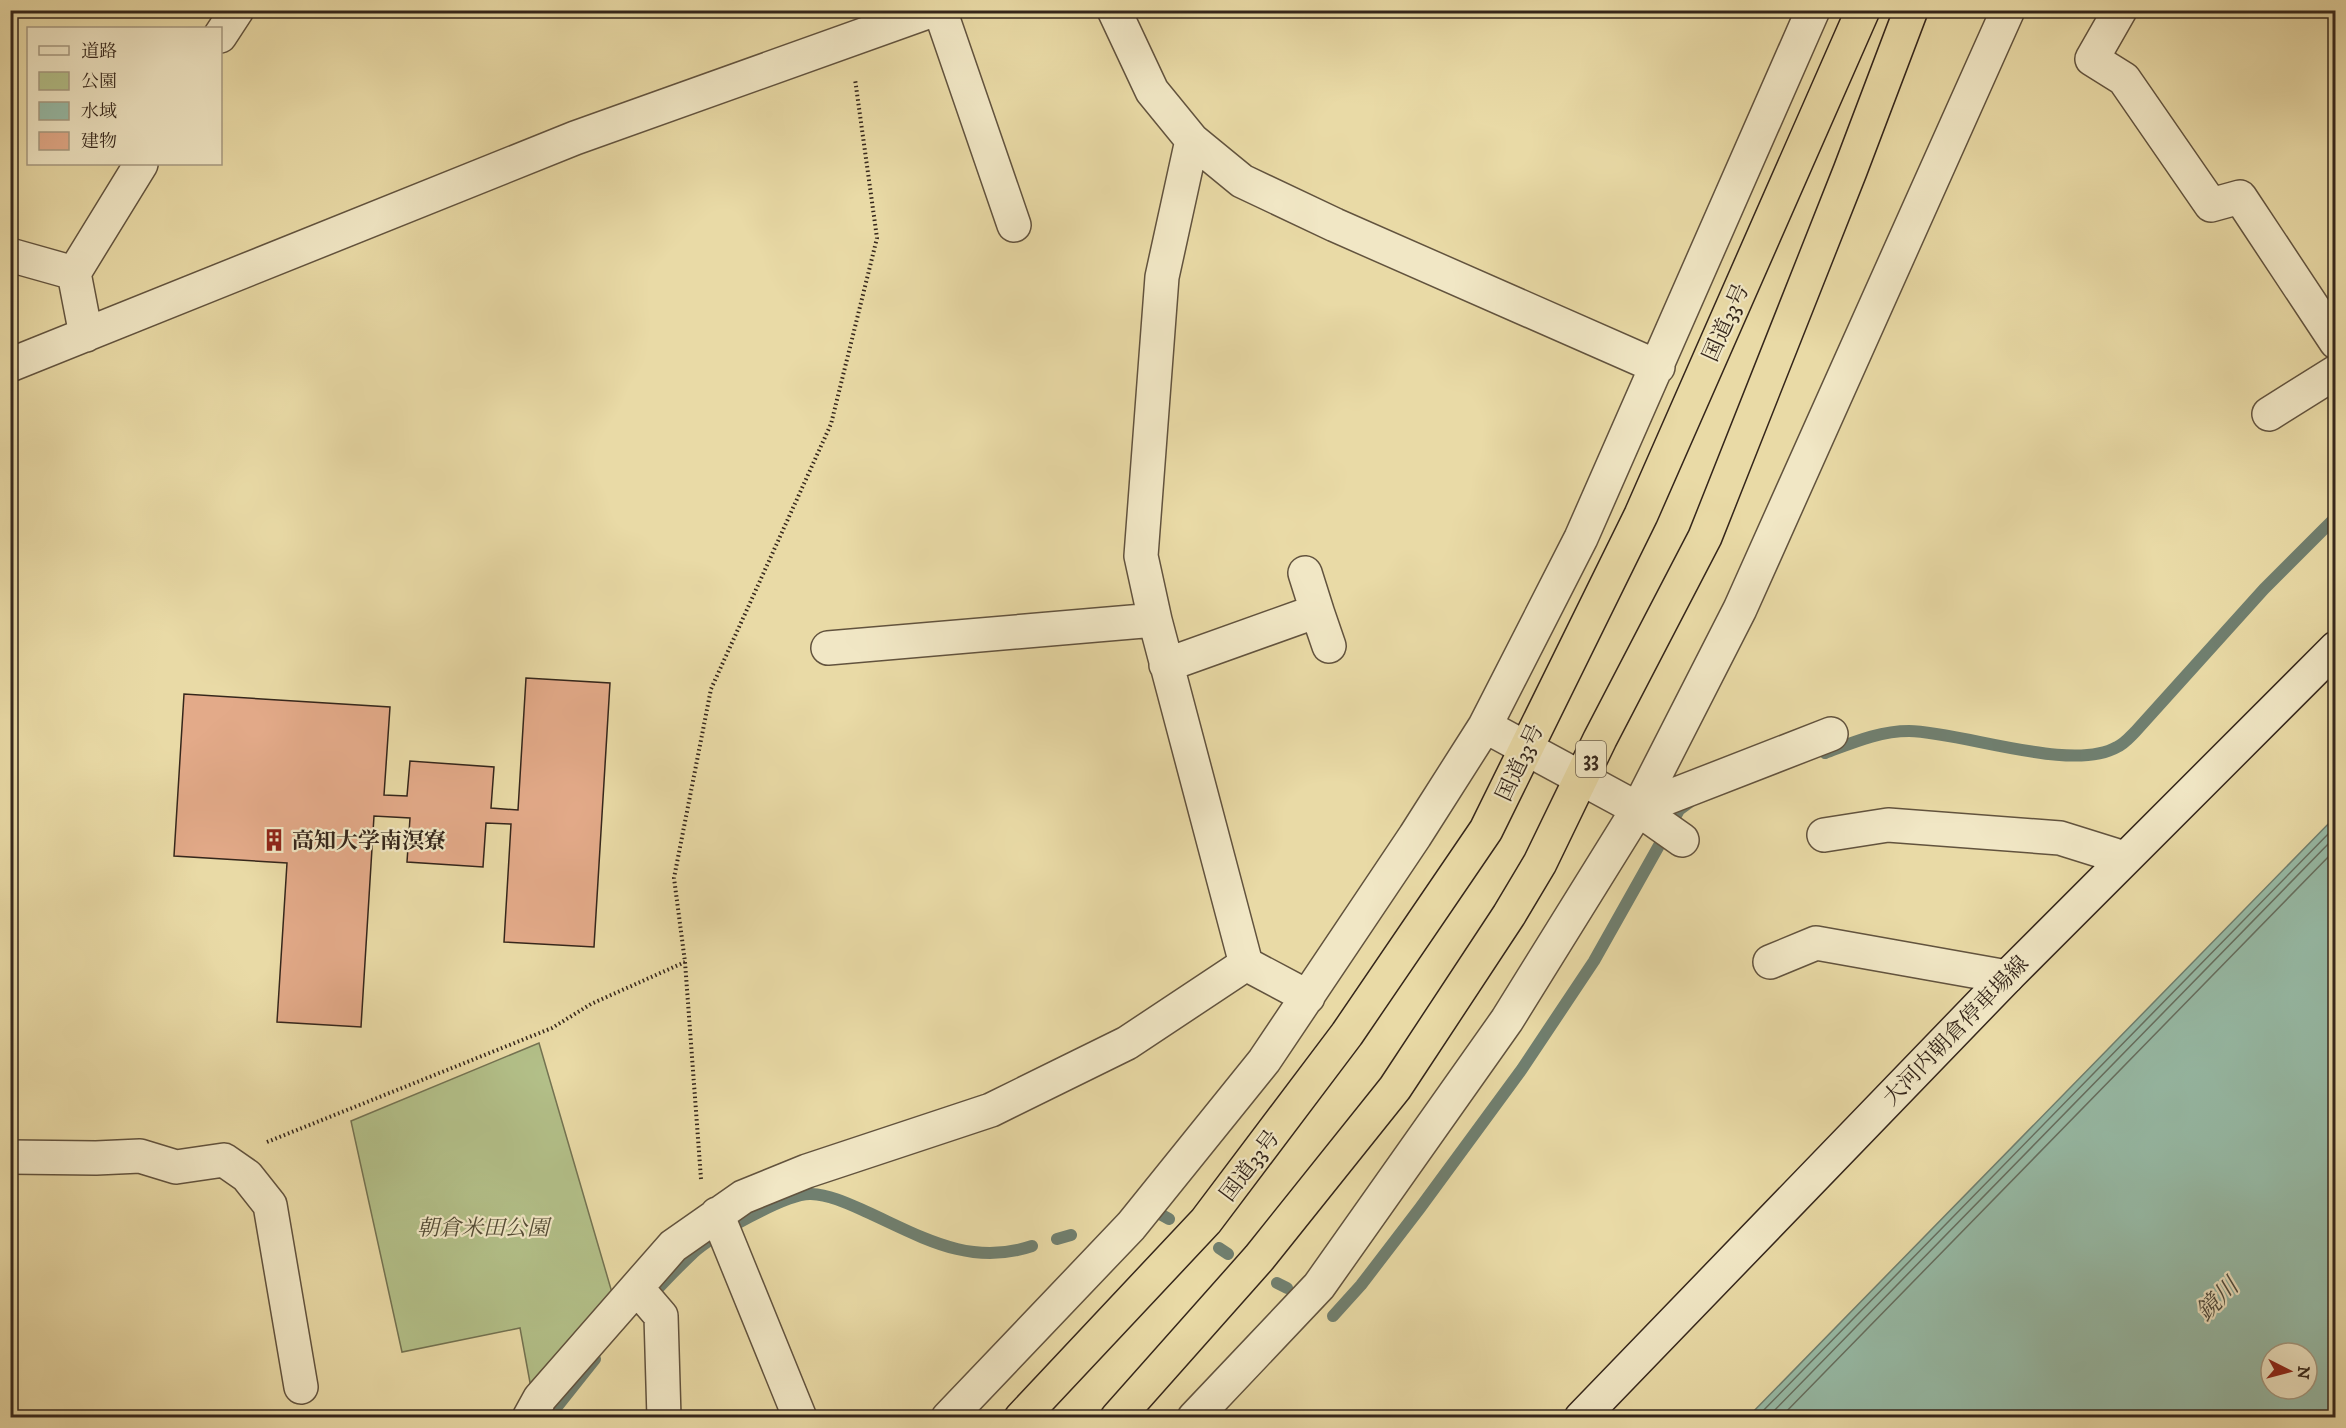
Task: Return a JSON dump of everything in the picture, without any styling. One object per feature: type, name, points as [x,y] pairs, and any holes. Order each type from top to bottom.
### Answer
[{"type":"highway","name":"国道33号","points":[[1021,1418],[1214,1212],[1347,1034],[1486,830],[1641,515],[1863,10]]},
{"type":"highway","name":"33","points":[[1117,1418],[1259,1258],[1395,1088],[1509,915],[1540,863],[1581,778],[1705,537],[1850,171],[1911,10]]},
{"type":"street","points":[[222,33],[237,10]]},
{"type":"street","points":[[10,365],[575,138],[933,10]]},
{"type":"street","points":[[940,10],[1014,225]]},
{"type":"street","points":[[1114,10],[1152,92],[1192,140],[1242,181],[1356,234],[1658,367]]},
{"type":"street","points":[[948,1418],[1131,1226],[1264,1061],[1485,726],[1581,538],[1813,10]]},
{"type":"street","points":[[1194,1418],[1319,1286],[1507,1020],[1638,809],[1740,609],[2008,10]]},
{"type":"street","points":[[2120,10],[2092,59],[2124,80],[2211,205],[2240,197],[2336,342]]},
{"type":"street","points":[[1192,140],[1162,277],[1141,556],[1166,665],[1246,964],[1308,997]]},
{"type":"street","points":[[86,335],[74,273],[140,165]]},
{"type":"street","points":[[10,255],[74,273]]},
{"type":"street","points":[[2269,414],[2336,372]]},
{"type":"street","points":[[1305,573],[1329,646]]},
{"type":"street","points":[[1166,665],[1317,611]]},
{"type":"street","points":[[828,648],[1155,620]]},
{"type":"street","name":"大河内朝倉停車場線","points":[[1581,1418],[2007,977],[2336,648]]},
{"type":"street","points":[[1485,726],[1638,809],[1682,840]]},
{"type":"street","points":[[1638,809],[1831,734]]},
{"type":"street","points":[[1824,835],[1888,825],[2060,838],[2124,858]]},
{"type":"street","points":[[1770,962],[1816,944],[2007,977]]},
{"type":"street","points":[[529,1418],[540,1398],[645,1298],[673,1246],[717,1226],[743,1197],[807,1171],[990,1110],[1126,1043],[1246,964]]},
{"type":"street","points":[[10,1157],[140,1156],[176,1167],[225,1160],[248,1176],[270,1205],[301,1387]]},
{"type":"street","points":[[717,1226],[800,1418]]},
{"type":"street","points":[[645,1298],[661,1316],[664,1418]]},
{"type":"path","points":[[717,1226],[674,878],[711,689],[831,424],[877,238],[850,40]]},
{"type":"path","points":[[225,1160],[552,1028],[591,1004],[685,962]]},
{"type":"green space","name":"朝倉米田公園","points":[[539,1043],[613,1296],[531,1388],[520,1328],[402,1352],[351,1121]]},
{"type":"water","name":"鏡川","points":[[2335,817],[2335,1417],[1748,1417]]},
{"type":"building","name":"高知大学南溟寮","points":[[526,678],[610,683],[594,947],[504,942],[511,824],[486,823],[483,867],[407,862],[410,818],[374,816],[361,1027],[277,1022],[287,863],[174,856],[184,694],[390,707],[384,795],[407,796],[410,761],[494,767],[491,808],[518,810]]},
{"type":"waterway","points":[[1825,753],[1876,735],[1909,731],[1932,733],[2046,754],[2073,756],[2097,754],[2117,747],[2135,732],[2264,589],[2336,517]]},
{"type":"waterway","points":[[1333,1316],[1361,1285],[1420,1208],[1522,1069],[1594,961],[1679,810],[1690,802]]},
{"type":"waterway","points":[[648,1299],[681,1264],[702,1246],[768,1208],[785,1200],[811,1194],[833,1198],[927,1239],[967,1251],[1009,1252],[1032,1246]]},
{"type":"waterway","points":[[1160,1214],[1169,1219]]},
{"type":"waterway","points":[[1057,1239],[1071,1235]]},
{"type":"waterway","points":[[1219,1248],[1228,1254]]},
{"type":"waterway","points":[[1277,1283],[1287,1288]]},
{"type":"waterway","points":[[548,1418],[595,1359]]},
{"type":"place","name":"高知大学南溟寮","points":[[274,840]]}]
